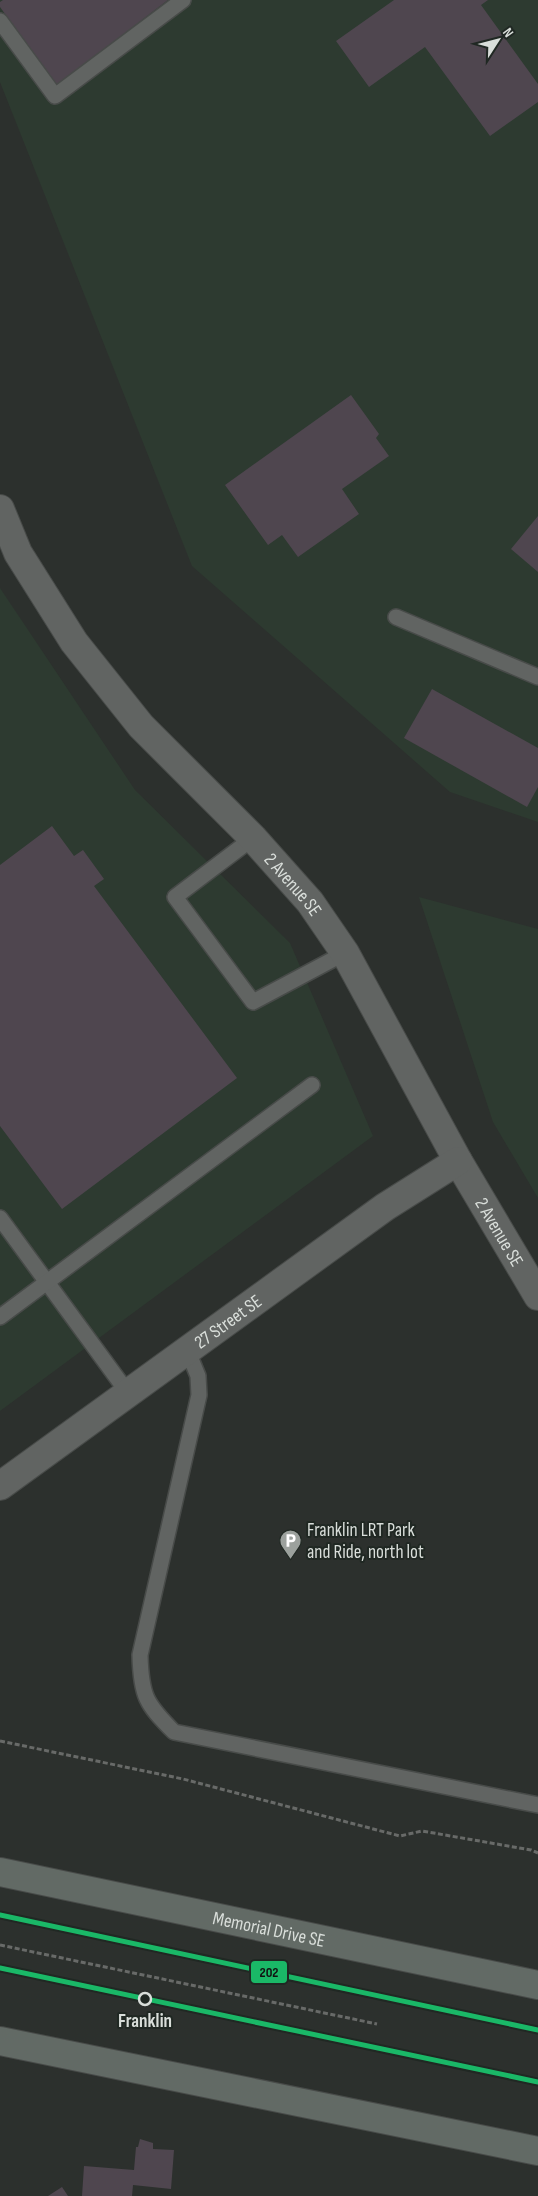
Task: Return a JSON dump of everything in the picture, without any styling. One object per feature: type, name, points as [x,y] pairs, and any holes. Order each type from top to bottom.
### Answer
[{"type":"main road","name":"Memorial Drive SE","points":[[0,1872],[538,1985]]},
{"type":"main road","points":[[0,2041],[538,2150]]},
{"type":"street","name":"2 Avenue SE","points":[[0,509],[18,553],[74,642],[141,726],[253,838],[310,902],[344,953],[458,1161],[538,1296]]},
{"type":"street","name":"27 Street SE","points":[[0,1486],[384,1207],[458,1161]]},
{"type":"lane","points":[[0,21],[54,96],[183,0]]},
{"type":"lane","points":[[396,617],[538,677]]},
{"type":"lane","points":[[253,838],[175,897],[253,1002],[344,953]]},
{"type":"lane","points":[[0,1317],[312,1085]]},
{"type":"lane","points":[[0,1218],[128,1393]]},
{"type":"lane","points":[[187,1349],[198,1376],[199,1395],[140,1655],[140,1683],[152,1710],[174,1732],[538,1805]]},
{"type":"path","points":[[0,1741],[183,1779],[400,1836],[422,1832],[538,1851]]},
{"type":"path","points":[[0,1945],[377,2024]]},
{"type":"shaded area","points":[[0,0],[538,0],[538,822],[450,792],[192,566],[0,82]]},
{"type":"shaded area","points":[[0,588],[135,790],[290,943],[373,1136],[0,1411]]},
{"type":"shaded area","points":[[419,897],[538,929],[538,1198],[493,1122]]},
{"type":"building","points":[[3,0],[168,0],[57,85],[0,7],[0,2]]},
{"type":"building","points":[[394,0],[488,0],[481,5],[538,84],[538,102],[490,136],[425,47],[369,87],[336,41]]},
{"type":"building","points":[[351,395],[379,434],[376,438],[389,456],[342,489],[359,514],[298,557],[282,535],[268,545],[225,485]]},
{"type":"building","points":[[538,516],[538,572],[511,549]]},
{"type":"building","points":[[432,689],[538,748],[538,787],[527,807],[404,738]]},
{"type":"building","points":[[52,826],[74,856],[83,850],[104,879],[94,886],[237,1078],[62,1209],[0,1126],[0,865]]},
{"type":"building","points":[[140,2139],[153,2143],[153,2149],[174,2150],[171,2189],[133,2185],[132,2196],[82,2196],[84,2166],[134,2170],[136,2147],[138,2147]]},
{"type":"building","points":[[62,2187],[68,2196],[48,2196]]},
{"type":"transit line","name":"202","points":[[0,1915],[538,2030]]},
{"type":"transit line","name":"202","points":[[0,1968],[538,2082]]},
{"type":"place","name":"Franklin LRT Park and Ride, north lot","points":[[291,1559]]},
{"type":"place","name":"Franklin","points":[[145,1999]]}]
